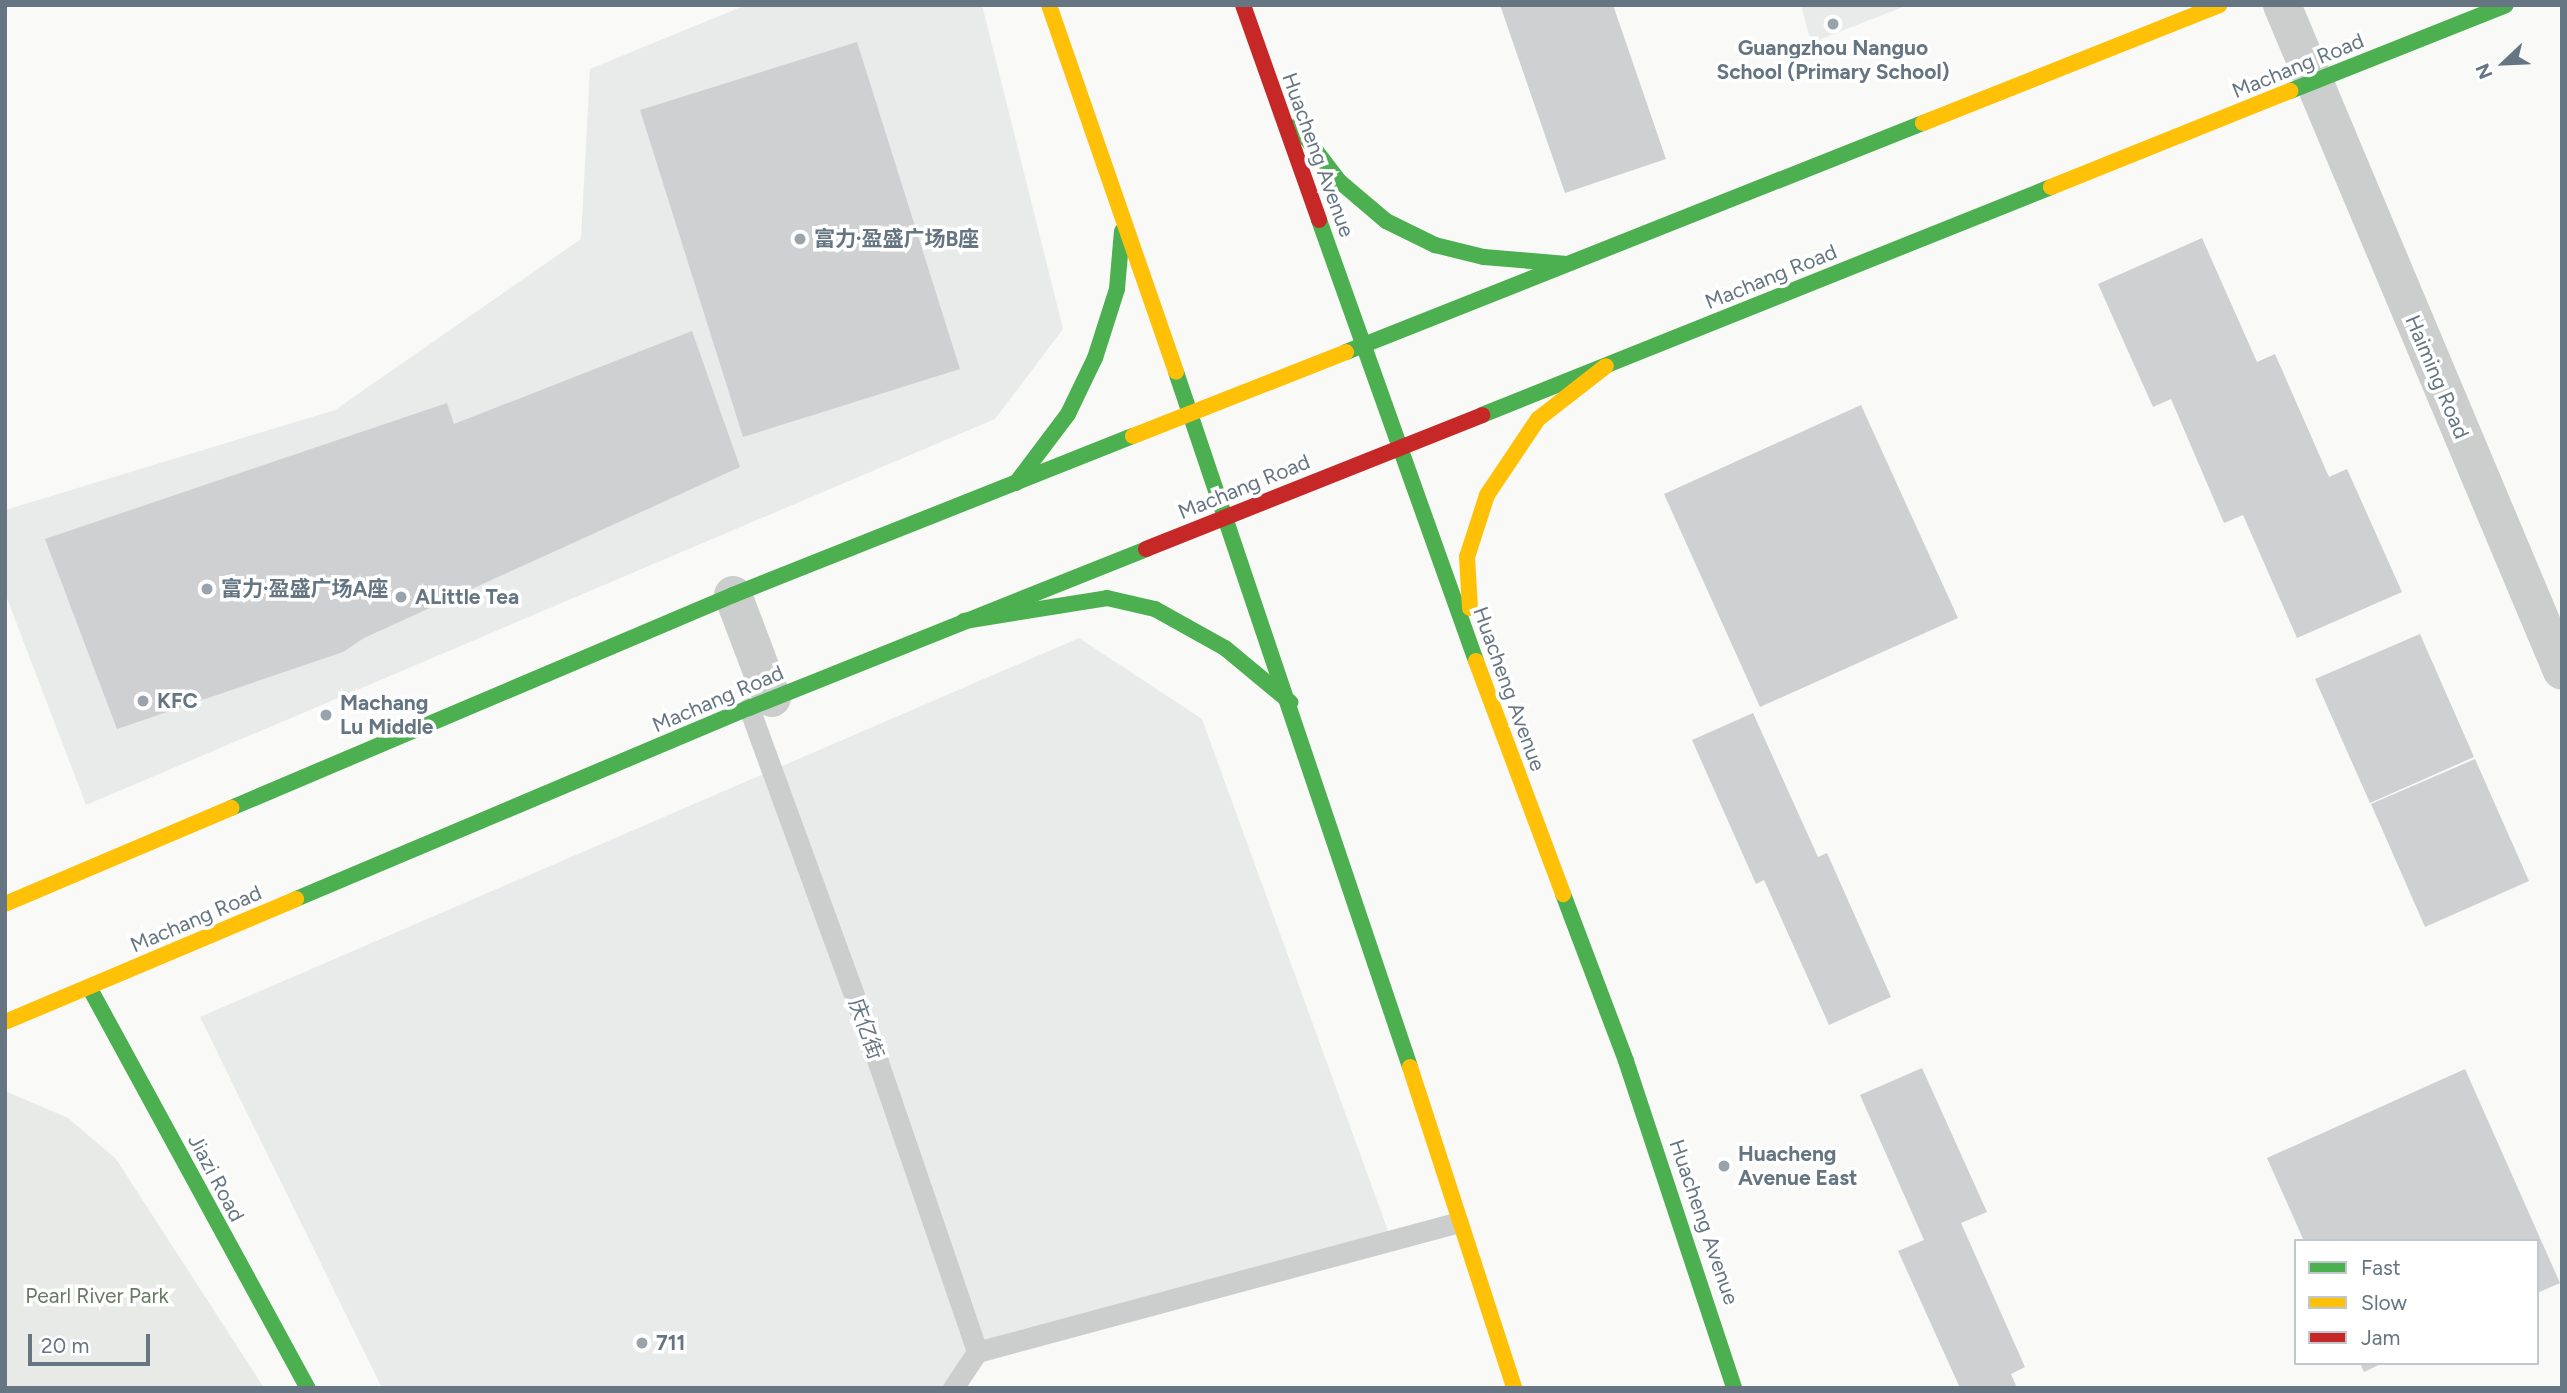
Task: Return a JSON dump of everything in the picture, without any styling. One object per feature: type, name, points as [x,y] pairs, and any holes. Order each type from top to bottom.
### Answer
[{"type":"main road","points":[[1049,5],[1291,703],[1514,1388]]},
{"type":"main road","name":"Huacheng Avenue","points":[[1242,5],[1474,655],[1626,1061],[1734,1388]]},
{"type":"main road","points":[[5,904],[733,595],[2219,5]]},
{"type":"main road","name":"Machang Road","points":[[5,1023],[760,703],[2506,5]]},
{"type":"main road","points":[[1276,98],[1339,181],[1386,220],[1435,245],[1484,257],[1567,264]]},
{"type":"main road","points":[[1016,483],[1068,414],[1095,358],[1117,289],[1123,218]]},
{"type":"main road","points":[[1474,655],[1467,557],[1487,495],[1519,441],[1538,419],[1606,366]]},
{"type":"main road","points":[[964,621],[1107,598],[1143,606],[1225,648],[1291,703]]},
{"type":"main road","name":"Jiazi Road","points":[[89,987],[309,1388]]},
{"type":"street","name":"Haiming Road","points":[[2282,5],[2562,671]]},
{"type":"street","points":[[733,595],[760,703]]},
{"type":"lane","name":"庆亿街","points":[[760,703],[866,1027],[977,1352]]},
{"type":"lane","points":[[953,1388],[977,1352],[1458,1222]]},
{"type":"shaded area","points":[[746,5],[982,5],[1063,329],[995,419],[86,805],[5,593],[5,510],[335,410],[581,239],[590,69]]},
{"type":"shaded area","name":"Guangzhou Nanguo School (Primary School)","points":[[1801,5],[1908,5],[1811,43]]},
{"type":"shaded area","points":[[1079,638],[1202,719],[1391,1239],[977,1352],[953,1388],[382,1388],[200,1017]]},
{"type":"green space","name":"Pearl River Park","points":[[5,1091],[68,1118],[116,1159],[264,1388],[5,1388]]},
{"type":"building","points":[[1500,5],[1613,5],[1666,159],[1565,193]]},
{"type":"building","name":"富力·盈盛广场B座","points":[[857,42],[960,369],[743,437],[640,110]]},
{"type":"building","points":[[2202,238],[2257,362],[2275,354],[2329,477],[2347,469],[2402,592],[2297,638],[2243,515],[2224,523],[2171,399],[2153,407],[2098,284]]},
{"type":"building","points":[[692,331],[740,467],[364,638],[343,652],[117,729],[45,539],[447,403],[454,424]]},
{"type":"building","points":[[1861,405],[1958,618],[1760,707],[1664,494]]},
{"type":"building","points":[[2420,634],[2474,757],[2370,803],[2315,679]]},
{"type":"building","points":[[1753,713],[1818,857],[1827,853],[1891,997],[1829,1025],[1764,880],[1756,884],[1692,740]]},
{"type":"building","points":[[2475,759],[2529,881],[2425,927],[2371,804]]},
{"type":"building","points":[[1922,1068],[1987,1212],[1961,1223],[2025,1367],[2011,1374],[2017,1388],[1960,1388],[1898,1251],[1924,1240],[1860,1095]]},
{"type":"building","points":[[2465,1069],[2560,1283],[2539,1292],[2539,1239],[2303,1239],[2267,1158]]},
{"type":"building","points":[[2361,1365],[2379,1365],[2364,1372]]},
{"type":"traffic: fast","points":[[2290,91],[2506,5]]},
{"type":"traffic: fast","points":[[1346,352],[1923,123]]},
{"type":"traffic: fast","points":[[1297,126],[1339,181],[1386,221],[1435,245],[1484,257],[1567,264]]},
{"type":"traffic: fast","points":[[1482,415],[2051,187]]},
{"type":"traffic: fast","points":[[1319,220],[1476,661]]},
{"type":"traffic: fast","points":[[1016,483],[1068,414],[1095,358],[1117,289],[1122,231]]},
{"type":"traffic: fast","points":[[1176,372],[1410,1067]]},
{"type":"traffic: fast","points":[[231,808],[733,595],[1133,436]]},
{"type":"traffic: fast","points":[[296,899],[749,708],[1146,549]]},
{"type":"traffic: fast","points":[[964,621],[1107,598],[1155,609],[1225,648],[1290,702]]},
{"type":"traffic: fast","points":[[1563,894],[1626,1061],[1734,1388]]},
{"type":"traffic: fast","points":[[89,987],[308,1388]]},
{"type":"traffic: slow","points":[[1049,5],[1176,372]]},
{"type":"traffic: slow","points":[[1923,123],[2219,5]]},
{"type":"traffic: slow","points":[[2051,187],[2290,91]]},
{"type":"traffic: slow","points":[[1133,436],[1346,352]]},
{"type":"traffic: slow","points":[[1470,608],[1467,557],[1487,495],[1538,419],[1606,366]]},
{"type":"traffic: slow","points":[[1476,661],[1563,894]]},
{"type":"traffic: slow","points":[[5,904],[231,808]]},
{"type":"traffic: slow","points":[[5,1022],[296,899]]},
{"type":"traffic: slow","points":[[1410,1067],[1514,1388]]},
{"type":"traffic: jam","points":[[1243,5],[1319,220]]},
{"type":"traffic: jam","points":[[1146,549],[1482,415]]},
{"type":"place","name":"Guangzhou Nanguo School (Primary School)","points":[[1833,24]]},
{"type":"place","name":"富力·盈盛广场B座","points":[[800,239]]},
{"type":"place","name":"富力·盈盛广场A座","points":[[207,589]]},
{"type":"place","name":"ALittle Tea","points":[[401,597]]},
{"type":"place","name":"KFC","points":[[143,701]]},
{"type":"place","name":"Machang Lu Middle","points":[[326,715]]},
{"type":"place","name":"Huacheng Avenue East","points":[[1724,1166]]},
{"type":"place","name":"711","points":[[642,1343]]}]
